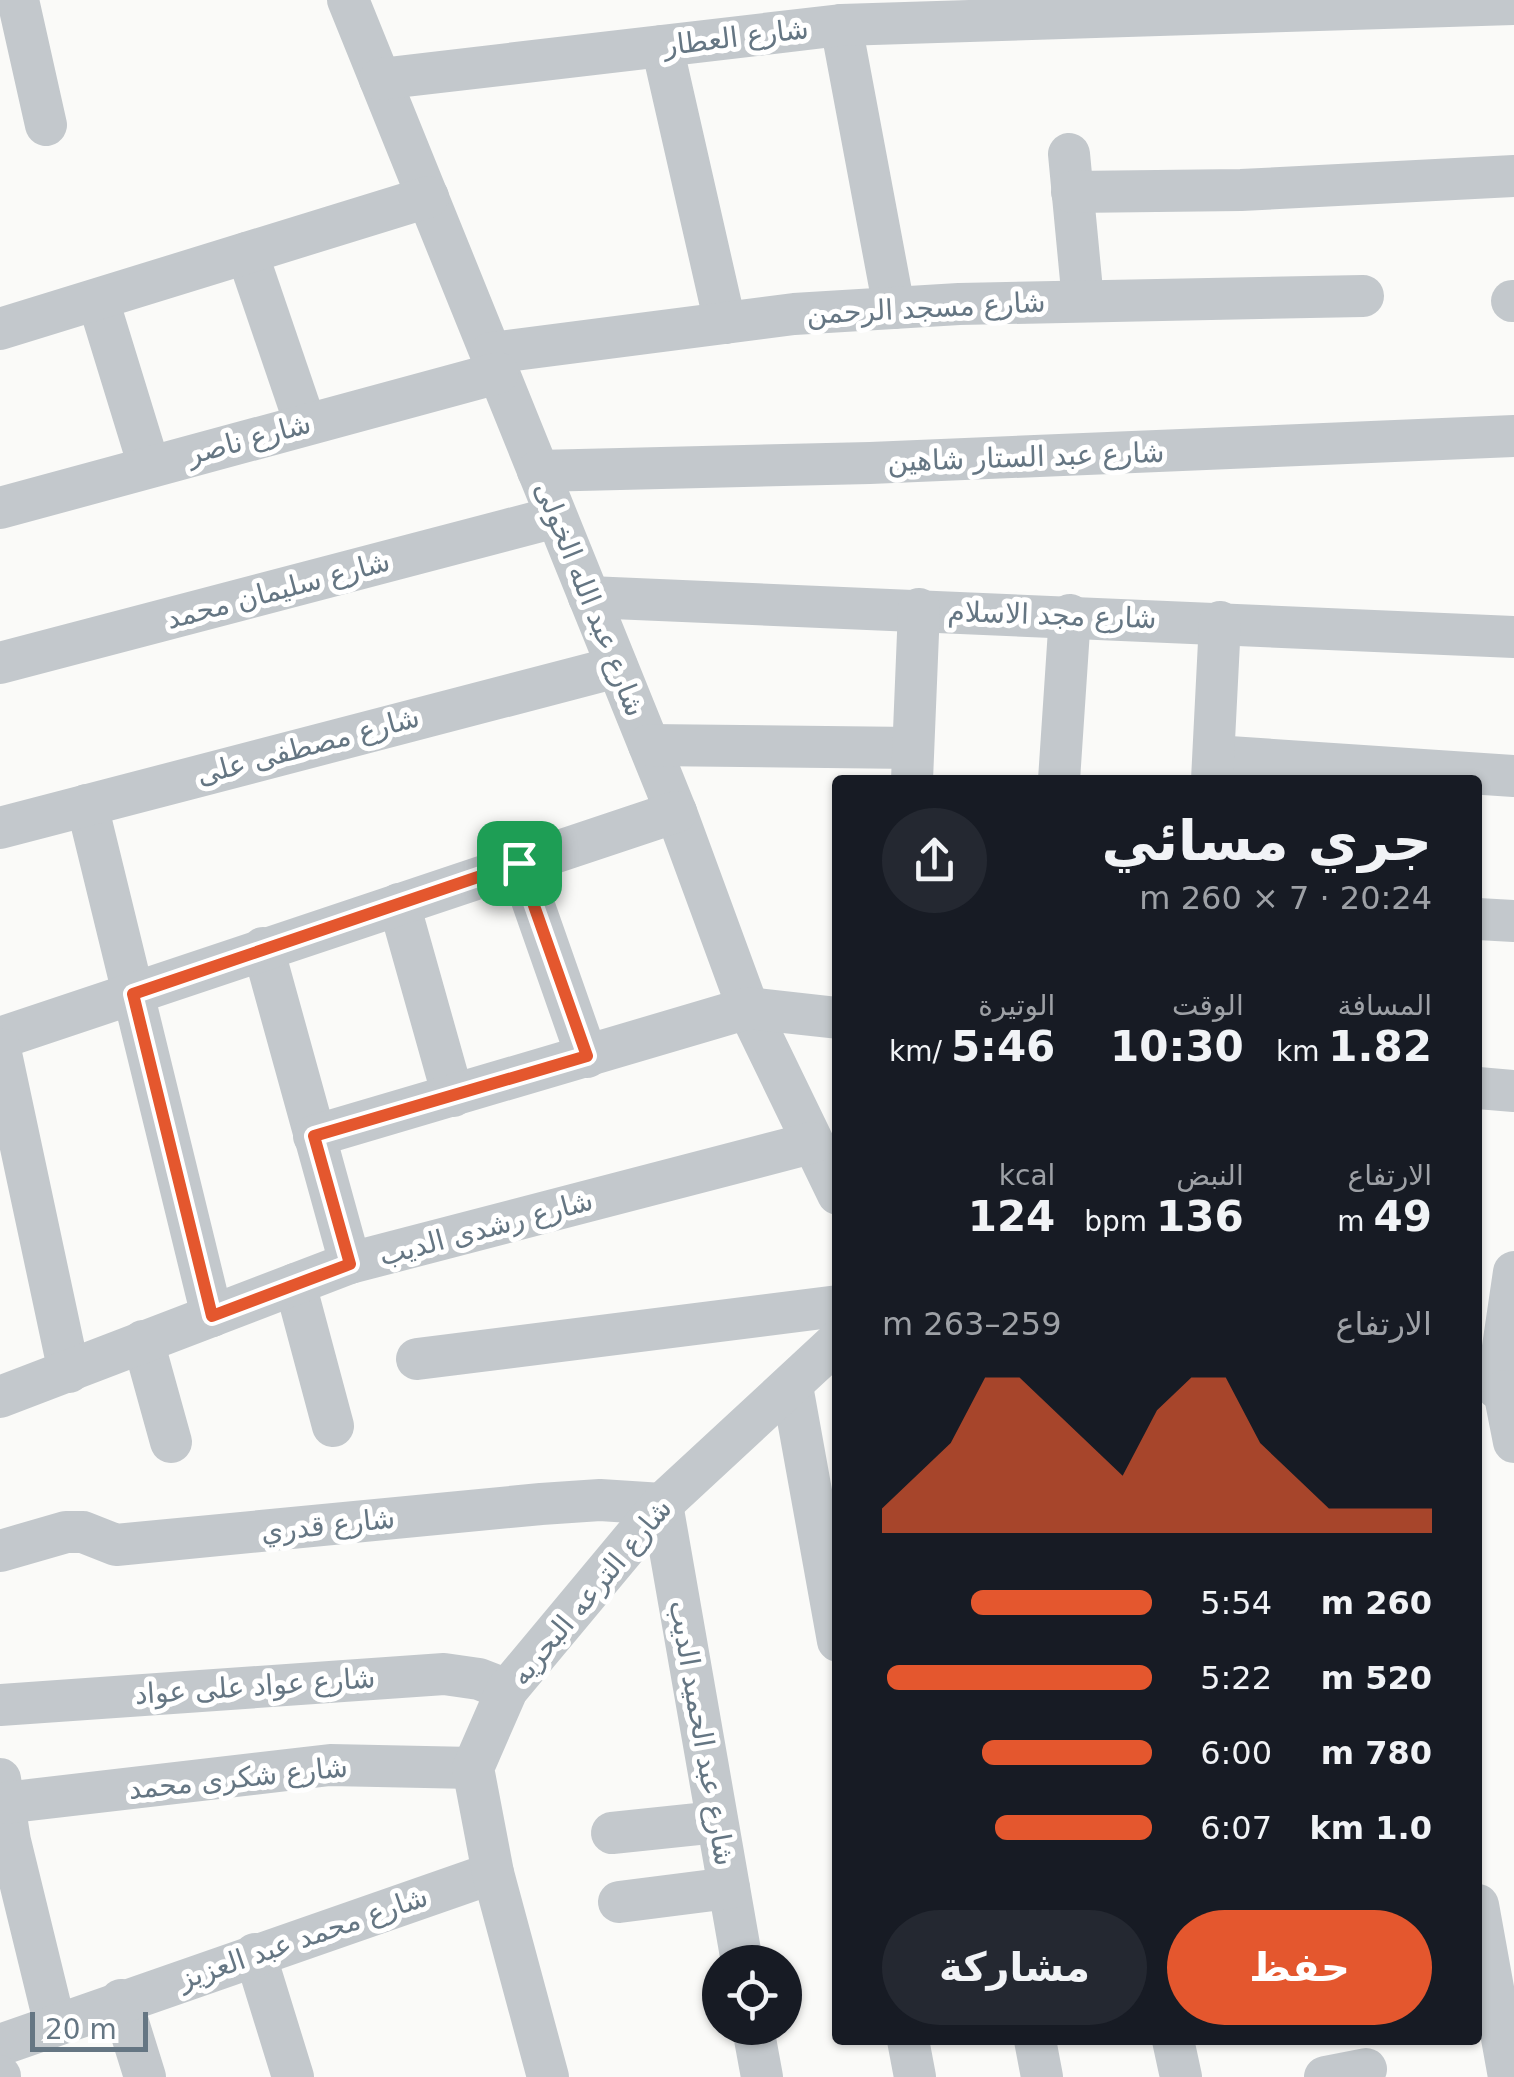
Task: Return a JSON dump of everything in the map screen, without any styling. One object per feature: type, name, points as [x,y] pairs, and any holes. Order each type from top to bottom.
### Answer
[{"type":"street","points":[[18,0],[46,125]]},
{"type":"street","name":"شارع عبد الله الخولى","points":[[348,0],[676,812],[748,1008],[832,1183]]},
{"type":"street","name":"شارع العطار","points":[[380,79],[842,25],[1514,4]]},
{"type":"street","points":[[842,25],[894,308]]},
{"type":"street","points":[[662,46],[724,323]]},
{"type":"street","points":[[1082,301],[1071,173],[1242,190],[1514,176]]},
{"type":"street","points":[[0,329],[428,198]]},
{"type":"street","points":[[248,253],[305,423]]},
{"type":"street","name":"شارع مسجد الرحمن","points":[[494,363],[794,314],[1082,301],[1364,296]]},
{"type":"street","points":[[98,300],[149,466]]},
{"type":"street","name":"شارع ناصر","points":[[0,508],[305,423],[494,363]]},
{"type":"street","name":"شارع عبد الستار شاهين","points":[[538,471],[870,463],[1514,436]]},
{"type":"street","name":"شارع سليمان محمد","points":[[0,663],[556,517]]},
{"type":"street","name":"شارع مجد الاسلام","points":[[589,597],[1514,637]]},
{"type":"street","points":[[648,744],[912,764],[919,610]]},
{"type":"street","points":[[1059,775],[1070,615]]},
{"type":"street","points":[[1220,622],[1213,768],[1476,775]]},
{"type":"street","name":"شارع مصطفى على","points":[[0,828],[618,668]]},
{"type":"street","points":[[1482,775],[1514,776]]},
{"type":"street","points":[[88,804],[212,1316]]},
{"type":"street","points":[[0,1038],[676,812]]},
{"type":"street","points":[[519,863],[587,1056]]},
{"type":"street","points":[[399,904],[453,1096]]},
{"type":"street","points":[[1482,919],[1514,921]]},
{"type":"street","points":[[263,948],[350,1264]]},
{"type":"street","points":[[314,1136],[748,1008],[832,1017]]},
{"type":"street","points":[[0,1049],[69,1372]]},
{"type":"street","points":[[1482,1088],[1514,1091]]},
{"type":"street","name":"شارع رشدى الديب","points":[[0,1397],[350,1264],[811,1143]]},
{"type":"street","points":[[1514,1272],[1498,1389],[1514,1442]]},
{"type":"street","points":[[295,1284],[332,1426]]},
{"type":"street","points":[[417,1359],[832,1307]]},
{"type":"street","points":[[143,1341],[172,1442]]},
{"type":"street","name":"شارع الترعه البحريه","points":[[473,1768],[507,1690],[662,1504],[832,1347]]},
{"type":"street","points":[[792,1386],[832,1608]]},
{"type":"street","name":"شارع قدري","points":[[0,1550],[66,1532],[83,1532],[116,1546],[541,1504],[600,1500],[662,1504]]},
{"type":"street","name":"شارع عبد الحميد الديب","points":[[662,1504],[739,1945]]},
{"type":"street","name":"شارع عواد على عواد","points":[[0,1705],[444,1674],[479,1679],[507,1690]]},
{"type":"street","name":"شارع شكرى محمد","points":[[4,1817],[330,1765],[473,1768]]},
{"type":"street","points":[[473,1768],[493,1873],[548,2077]]},
{"type":"street","points":[[4,1817],[55,2025]]},
{"type":"street","points":[[612,1833],[717,1822]]},
{"type":"street","name":"شارع محمد عبد العزيز","points":[[0,2045],[493,1873]]},
{"type":"street","points":[[618,1902],[728,1888]]},
{"type":"street","points":[[1482,1927],[1509,2077]]},
{"type":"street","points":[[255,1954],[293,2077]]},
{"type":"street","points":[[122,2000],[145,2077]]},
{"type":"street","points":[[756,2045],[762,2077]]},
{"type":"street","points":[[909,2045],[915,2077]]},
{"type":"street","points":[[1036,2045],[1042,2077]]},
{"type":"street","points":[[1174,2045],[1181,2077]]},
{"type":"route","points":[[519,863],[587,1056],[314,1136],[350,1264],[212,1316],[133,994],[519,863]]}]
